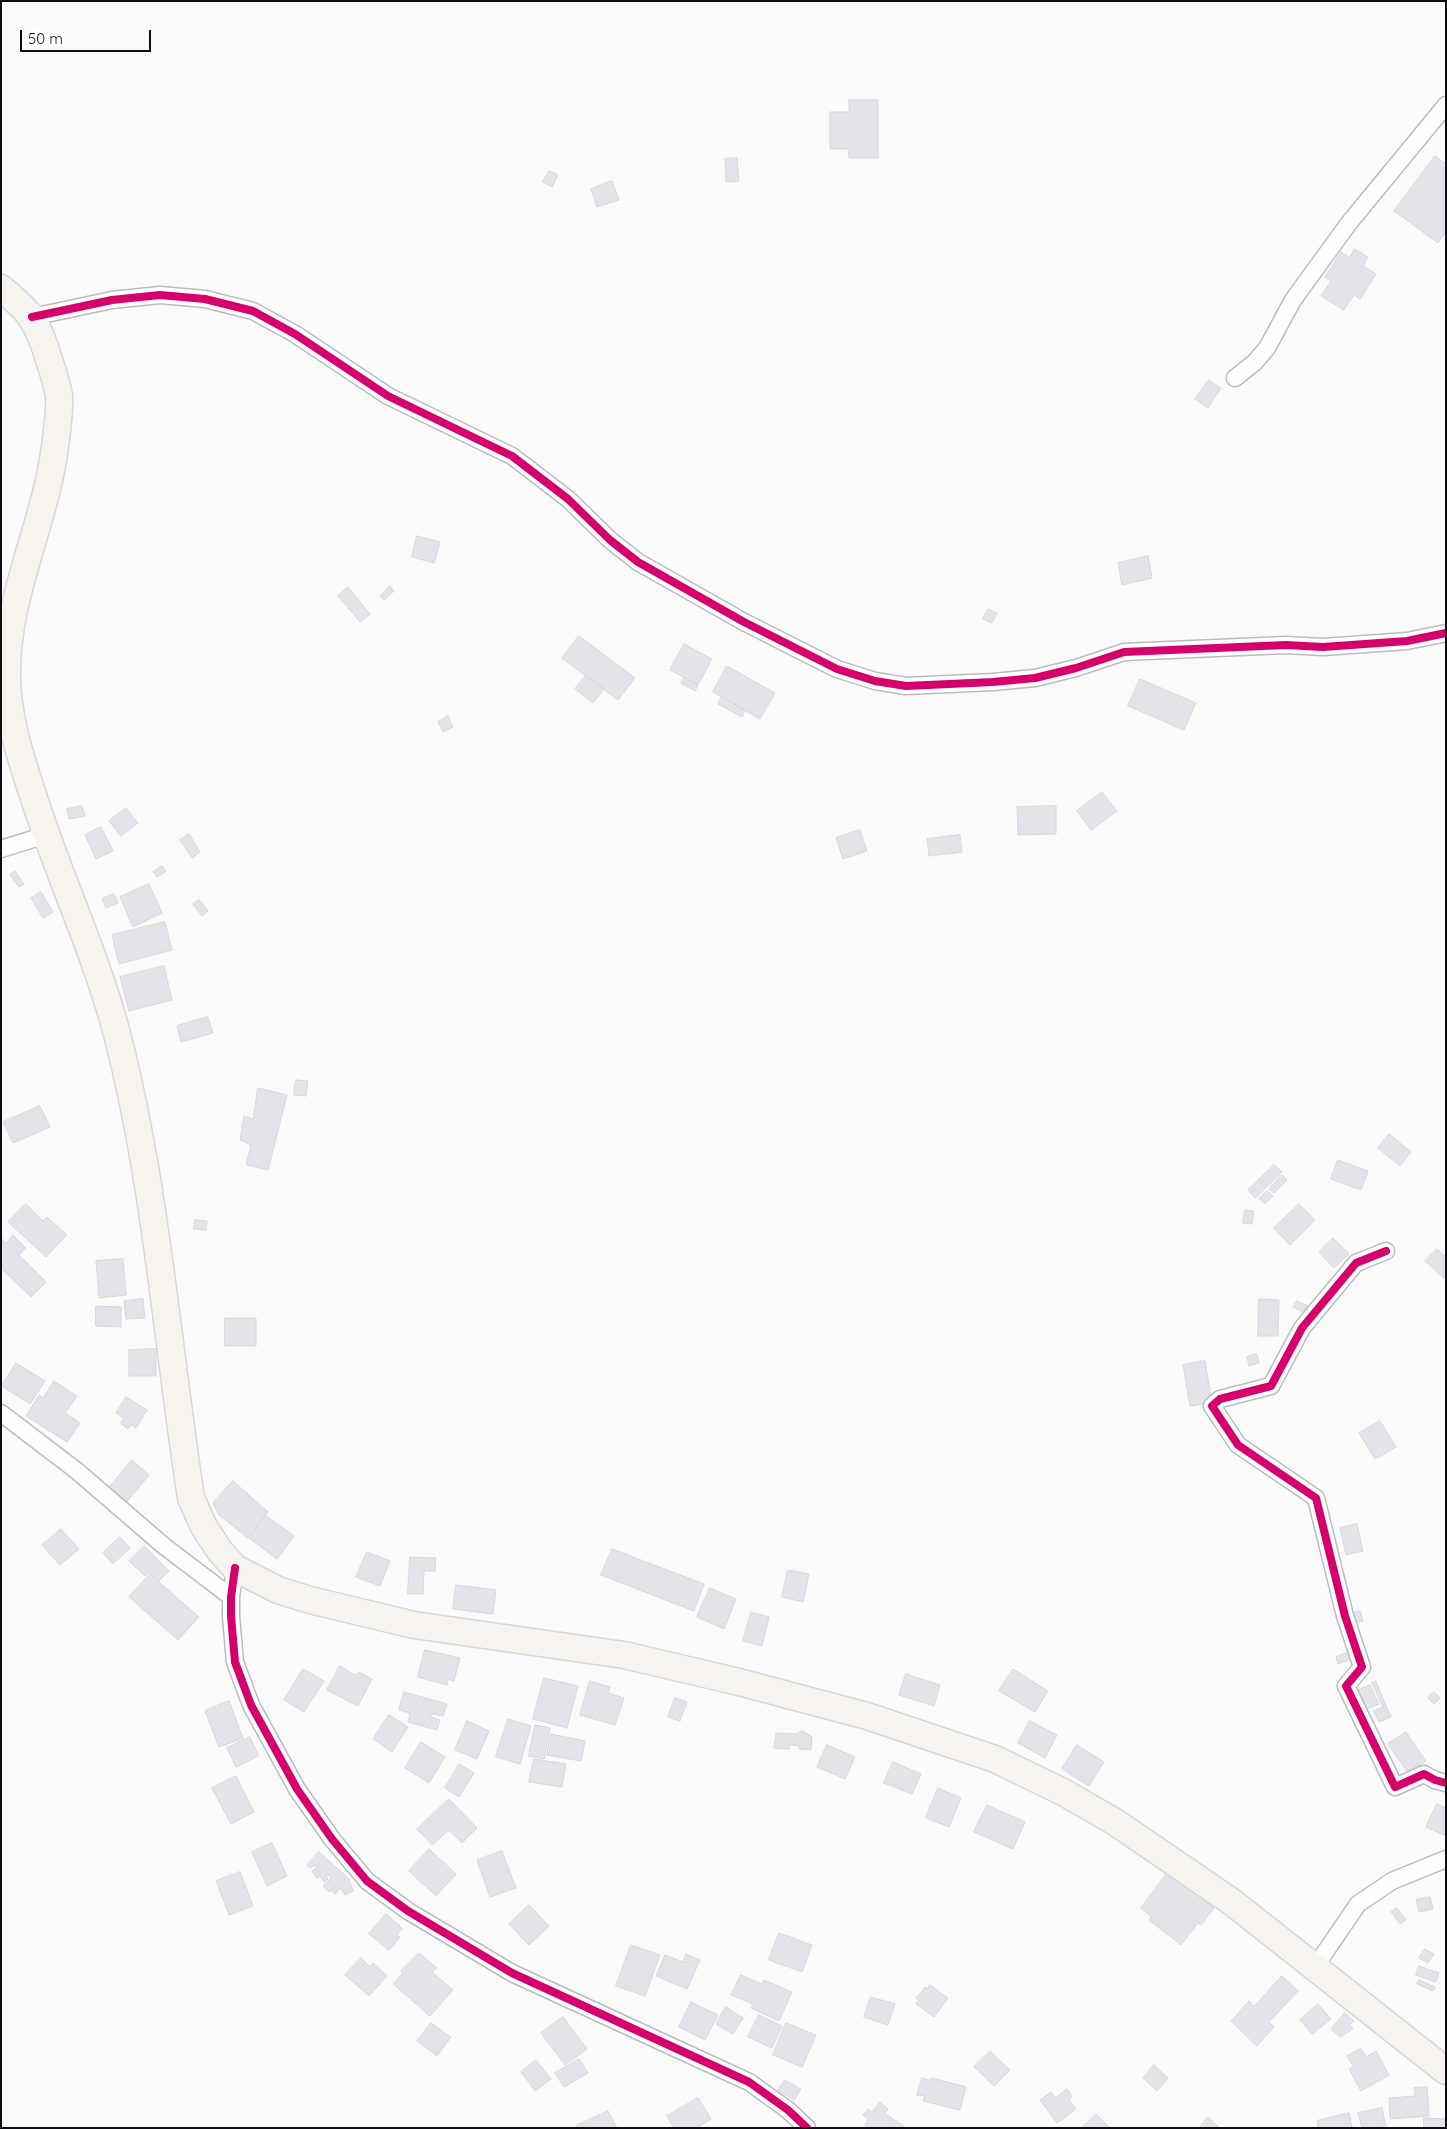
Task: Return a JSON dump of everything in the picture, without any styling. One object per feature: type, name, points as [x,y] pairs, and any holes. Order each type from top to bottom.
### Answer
[{"type":"main road","points":[[1,288],[32,317],[45,344],[59,397],[58,424],[44,507],[29,552],[13,616],[7,672],[9,714],[46,835],[114,1025],[128,1078],[154,1219],[191,1498],[204,1527],[220,1551],[235,1568],[278,1590],[310,1600],[414,1625],[624,1655],[739,1682],[867,1716],[995,1759],[1063,1792],[1115,1822],[1232,1902],[1446,2071]]},
{"type":"street","points":[[1235,378],[1255,362],[1267,348],[1293,300],[1349,223],[1428,124],[1446,105]]},
{"type":"street","points":[[32,317],[112,300],[160,295],[205,299],[253,310],[295,334],[388,396],[512,456],[568,499],[610,540],[638,562],[744,622],[837,669],[875,681],[906,686],[993,682],[1035,678],[1076,668],[1124,652],[1286,645],[1323,647],[1407,641],[1446,633]]},
{"type":"street","points":[[1,849],[46,835]]},
{"type":"street","points":[[1386,1251],[1356,1263],[1302,1328],[1271,1386],[1220,1400],[1212,1406],[1238,1445],[1316,1498],[1345,1616],[1362,1667],[1346,1686],[1396,1787],[1424,1774],[1446,1783]]},
{"type":"street","points":[[1,1413],[78,1471],[164,1546],[231,1597]]},
{"type":"street","points":[[235,1568],[231,1597],[235,1662],[251,1704],[298,1789],[332,1839],[367,1881],[408,1911],[512,1973],[749,2082],[788,2110],[807,2128]]},
{"type":"street","points":[[1315,1967],[1358,1904],[1392,1881],[1446,1859]]},
{"type":"building","points":[[849,100],[878,100],[878,158],[849,158],[848,149],[830,149],[830,112],[849,112]]},
{"type":"building","points":[[1435,156],[1446,164],[1446,232],[1438,243],[1394,211]]},
{"type":"building","points":[[737,158],[739,181],[726,182],[725,159]]},
{"type":"building","points":[[549,171],[558,175],[552,187],[543,182]]},
{"type":"building","points":[[612,181],[619,200],[597,207],[591,189]]},
{"type":"building","points":[[1355,249],[1368,257],[1363,266],[1376,274],[1360,299],[1354,295],[1344,310],[1321,296],[1331,281],[1325,277],[1341,252],[1349,257]]},
{"type":"building","points":[[1209,380],[1221,388],[1208,408],[1195,399]]},
{"type":"building","points":[[417,536],[440,542],[434,563],[412,557]]},
{"type":"building","points":[[1148,556],[1152,578],[1122,585],[1118,563]]},
{"type":"building","points":[[390,586],[394,591],[384,600],[380,596]]},
{"type":"building","points":[[348,587],[370,614],[360,622],[338,596]]},
{"type":"building","points":[[988,609],[997,613],[992,623],[983,619]]},
{"type":"building","points":[[579,636],[635,678],[618,700],[562,658]]},
{"type":"building","points":[[684,644],[712,659],[698,685],[670,670]]},
{"type":"building","points":[[727,666],[775,693],[760,719],[713,692]]},
{"type":"building","points":[[586,675],[604,689],[593,703],[575,689]]},
{"type":"building","points":[[684,677],[698,685],[695,691],[681,683]]},
{"type":"building","points":[[1140,679],[1196,703],[1184,730],[1128,706]]},
{"type":"building","points":[[722,697],[745,710],[742,717],[718,704]]},
{"type":"building","points":[[448,716],[453,727],[443,732],[438,722]]},
{"type":"building","points":[[1102,792],[1117,811],[1091,830],[1077,811]]},
{"type":"building","points":[[82,806],[85,816],[69,819],[67,809]]},
{"type":"building","points":[[1056,806],[1056,834],[1018,835],[1017,807]]},
{"type":"building","points":[[126,808],[138,823],[121,836],[109,821]]},
{"type":"building","points":[[101,827],[113,851],[96,859],[85,835]]},
{"type":"building","points":[[860,830],[867,851],[843,859],[836,838]]},
{"type":"building","points":[[189,834],[200,852],[192,858],[180,840]]},
{"type":"building","points":[[960,835],[962,852],[929,856],[927,839]]},
{"type":"building","points":[[162,866],[166,871],[157,877],[153,872]]},
{"type":"building","points":[[15,871],[24,884],[19,887],[10,875]]},
{"type":"building","points":[[149,884],[162,913],[133,927],[120,897]]},
{"type":"building","points":[[41,892],[53,912],[43,918],[31,898]]},
{"type":"building","points":[[114,894],[118,903],[106,908],[102,899]]},
{"type":"building","points":[[199,900],[208,911],[202,916],[193,904]]},
{"type":"building","points":[[165,922],[172,950],[119,964],[112,935]]},
{"type":"building","points":[[164,966],[172,1000],[129,1011],[120,977]]},
{"type":"building","points":[[208,1017],[213,1033],[181,1042],[177,1026]]},
{"type":"building","points":[[296,1080],[308,1081],[306,1096],[294,1095]]},
{"type":"building","points":[[258,1088],[287,1095],[268,1170],[246,1165],[251,1145],[240,1140],[244,1116],[253,1119]]},
{"type":"building","points":[[40,1106],[50,1127],[13,1143],[3,1122]]},
{"type":"building","points":[[1389,1134],[1411,1152],[1400,1166],[1378,1148]]},
{"type":"building","points":[[1338,1160],[1368,1171],[1361,1190],[1331,1179]]},
{"type":"building","points":[[1274,1165],[1282,1172],[1255,1198],[1248,1190]]},
{"type":"building","points":[[1282,1175],[1287,1180],[1274,1193],[1269,1189]]},
{"type":"building","points":[[1267,1191],[1273,1196],[1265,1204],[1259,1199]]},
{"type":"building","points":[[26,1204],[43,1221],[47,1217],[67,1235],[46,1257],[8,1222]]},
{"type":"building","points":[[1299,1204],[1315,1220],[1290,1245],[1274,1228]]},
{"type":"building","points":[[1245,1210],[1254,1211],[1252,1224],[1243,1223]]},
{"type":"building","points":[[195,1220],[207,1221],[206,1230],[194,1229]]},
{"type":"building","points":[[13,1235],[26,1248],[19,1255],[46,1282],[31,1297],[1,1268],[1,1238],[6,1243]]},
{"type":"building","points":[[1333,1238],[1349,1254],[1334,1268],[1319,1252]]},
{"type":"building","points":[[1437,1249],[1446,1257],[1446,1280],[1425,1261]]},
{"type":"building","points":[[123,1259],[126,1295],[99,1298],[96,1261]]},
{"type":"building","points":[[143,1299],[145,1318],[126,1319],[124,1301]]},
{"type":"building","points":[[1259,1299],[1279,1300],[1278,1336],[1258,1336]]},
{"type":"building","points":[[1297,1301],[1308,1306],[1305,1313],[1293,1307]]},
{"type":"building","points":[[96,1306],[121,1307],[121,1327],[96,1326]]},
{"type":"building","points":[[225,1318],[256,1318],[256,1346],[225,1346]]},
{"type":"building","points":[[156,1349],[156,1376],[129,1376],[129,1350]]},
{"type":"building","points":[[1257,1354],[1259,1363],[1249,1366],[1247,1357]]},
{"type":"building","points":[[1205,1361],[1212,1403],[1190,1406],[1183,1365]]},
{"type":"building","points":[[16,1363],[45,1381],[30,1404],[2,1386]]},
{"type":"building","points":[[54,1381],[77,1396],[65,1413],[80,1423],[67,1442],[26,1416],[39,1395],[43,1398]]},
{"type":"building","points":[[126,1397],[147,1410],[136,1428],[131,1425],[128,1429],[121,1424],[124,1418],[116,1413]]},
{"type":"building","points":[[1380,1421],[1396,1447],[1375,1459],[1359,1433]]},
{"type":"building","points":[[132,1460],[149,1475],[125,1504],[108,1489]]},
{"type":"building","points":[[233,1481],[268,1512],[248,1538],[219,1515],[213,1503]]},
{"type":"building","points":[[266,1516],[294,1536],[277,1559],[249,1538]]},
{"type":"building","points":[[1357,1524],[1363,1551],[1346,1555],[1340,1528]]},
{"type":"building","points":[[61,1529],[79,1549],[60,1565],[42,1545]]},
{"type":"building","points":[[120,1537],[130,1548],[113,1564],[103,1553]]},
{"type":"building","points":[[144,1546],[169,1571],[159,1581],[149,1572],[145,1576],[129,1561]]},
{"type":"building","points":[[612,1549],[704,1584],[694,1611],[601,1575]]},
{"type":"building","points":[[367,1552],[390,1561],[380,1586],[356,1577]]},
{"type":"building","points":[[410,1557],[436,1558],[435,1571],[424,1571],[423,1594],[408,1594]]},
{"type":"building","points":[[788,1570],[809,1574],[803,1602],[782,1597]]},
{"type":"building","points":[[150,1574],[199,1617],[178,1640],[129,1597]]},
{"type":"building","points":[[456,1585],[496,1590],[493,1614],[453,1609]]},
{"type":"building","points":[[710,1588],[736,1599],[724,1629],[697,1617]]},
{"type":"building","points":[[1360,1611],[1363,1621],[1355,1623],[1352,1613]]},
{"type":"building","points":[[751,1612],[769,1617],[762,1646],[743,1641]]},
{"type":"building","points":[[425,1650],[460,1658],[454,1681],[448,1679],[447,1685],[418,1677]]},
{"type":"building","points":[[1347,1653],[1349,1660],[1338,1664],[1336,1657]]},
{"type":"building","points":[[340,1666],[355,1675],[359,1672],[372,1679],[358,1706],[327,1690]]},
{"type":"building","points":[[303,1669],[324,1681],[304,1712],[284,1700]]},
{"type":"building","points":[[1013,1669],[1048,1691],[1035,1712],[999,1691]]},
{"type":"building","points":[[906,1674],[940,1685],[934,1706],[899,1695]]},
{"type":"building","points":[[544,1678],[578,1686],[567,1728],[533,1719]]},
{"type":"building","points":[[590,1681],[610,1687],[608,1693],[624,1698],[615,1725],[580,1715]]},
{"type":"building","points":[[1376,1681],[1386,1706],[1383,1707],[1372,1683]]},
{"type":"building","points":[[1370,1685],[1379,1704],[1365,1710],[1357,1691]]},
{"type":"building","points":[[404,1692],[447,1704],[443,1716],[432,1714],[431,1717],[440,1720],[437,1730],[408,1722],[410,1713],[399,1710]]},
{"type":"building","points":[[1434,1692],[1440,1698],[1434,1704],[1428,1698]]},
{"type":"building","points":[[675,1698],[687,1702],[680,1721],[668,1717]]},
{"type":"building","points":[[229,1701],[243,1738],[219,1747],[205,1711]]},
{"type":"building","points":[[1386,1706],[1391,1717],[1379,1722],[1374,1711]]},
{"type":"building","points":[[389,1715],[408,1727],[392,1752],[373,1739]]},
{"type":"building","points":[[508,1719],[531,1726],[520,1764],[496,1757]]},
{"type":"building","points":[[467,1721],[489,1731],[477,1759],[455,1750]]},
{"type":"building","points":[[1030,1721],[1057,1735],[1045,1758],[1018,1743]]},
{"type":"building","points":[[535,1725],[550,1728],[544,1759],[529,1756]]},
{"type":"building","points":[[803,1731],[812,1737],[811,1750],[799,1749],[799,1746],[790,1745],[789,1749],[774,1748],[776,1733],[795,1734]]},
{"type":"building","points":[[1406,1732],[1426,1761],[1408,1773],[1388,1744]]},
{"type":"building","points":[[551,1734],[585,1741],[581,1761],[547,1755]]},
{"type":"building","points":[[250,1737],[259,1756],[236,1767],[227,1748]]},
{"type":"building","points":[[421,1742],[445,1757],[429,1783],[405,1768]]},
{"type":"building","points":[[827,1745],[855,1757],[845,1779],[817,1767]]},
{"type":"building","points":[[1077,1745],[1104,1762],[1089,1786],[1062,1769]]},
{"type":"building","points":[[534,1759],[566,1764],[562,1787],[529,1782]]},
{"type":"building","points":[[893,1762],[921,1774],[912,1794],[884,1783]]},
{"type":"building","points":[[459,1764],[474,1773],[459,1797],[445,1788]]},
{"type":"building","points":[[236,1776],[254,1812],[231,1824],[212,1788]]},
{"type":"building","points":[[938,1788],[961,1798],[949,1827],[926,1818]]},
{"type":"building","points":[[449,1799],[477,1828],[462,1843],[449,1830],[432,1845],[417,1829]]},
{"type":"building","points":[[1437,1804],[1446,1808],[1446,1836],[1426,1827]]},
{"type":"building","points":[[987,1805],[1025,1822],[1013,1849],[974,1832]]},
{"type":"building","points":[[272,1843],[287,1876],[267,1886],[252,1852]]},
{"type":"building","points":[[429,1849],[456,1874],[436,1896],[409,1871]]},
{"type":"building","points":[[502,1851],[516,1888],[490,1897],[477,1860]]},
{"type":"building","points":[[319,1852],[349,1879],[353,1891],[345,1895],[341,1888],[335,1894],[331,1890],[329,1892],[323,1886],[331,1878],[329,1875],[326,1876],[328,1879],[324,1882],[320,1876],[317,1878],[312,1871],[317,1868],[315,1865],[310,1868],[307,1865]]},
{"type":"building","points":[[240,1872],[253,1906],[229,1915],[216,1881]]},
{"type":"building","points":[[1168,1872],[1214,1908],[1201,1925],[1198,1923],[1181,1945],[1149,1920],[1151,1916],[1141,1908]]},
{"type":"building","points":[[1430,1897],[1433,1909],[1419,1912],[1416,1900]]},
{"type":"building","points":[[529,1905],[549,1926],[529,1945],[509,1924]]},
{"type":"building","points":[[1397,1908],[1406,1920],[1400,1924],[1391,1912]]},
{"type":"building","points":[[386,1914],[402,1928],[397,1935],[400,1937],[389,1950],[369,1934]]},
{"type":"building","points":[[779,1933],[812,1945],[802,1972],[769,1960]]},
{"type":"building","points":[[631,1945],[660,1955],[645,1996],[616,1986]]},
{"type":"building","points":[[1425,1949],[1434,1954],[1428,1963],[1419,1958]]},
{"type":"building","points":[[419,1953],[437,1968],[432,1972],[453,1990],[430,2016],[393,1984],[402,1974],[401,1971]]},
{"type":"building","points":[[686,1954],[700,1960],[687,1989],[656,1976],[665,1955],[683,1962]]},
{"type":"building","points":[[361,1958],[370,1967],[373,1963],[387,1976],[369,1996],[345,1975]]},
{"type":"building","points":[[1419,1966],[1439,1973],[1436,1982],[1416,1975]]},
{"type":"building","points":[[741,1975],[762,1984],[764,1980],[792,1992],[779,2021],[751,2008],[753,2004],[731,1995]]},
{"type":"building","points":[[1282,1976],[1298,1991],[1269,2022],[1274,2027],[1257,2046],[1231,2021],[1249,2001],[1254,2006]]},
{"type":"building","points":[[1419,1980],[1435,1987],[1433,1991],[1417,1984]]},
{"type":"building","points":[[930,1985],[948,1998],[934,2017],[916,2004],[919,2000],[916,1998],[925,1987],[927,1989]]},
{"type":"building","points":[[871,1997],[895,2004],[888,2025],[864,2017]]},
{"type":"building","points":[[691,2002],[718,2015],[705,2040],[679,2027]]},
{"type":"building","points":[[1318,2004],[1331,2019],[1312,2034],[1300,2020]]},
{"type":"building","points":[[726,2007],[743,2018],[733,2034],[716,2024]]},
{"type":"building","points":[[1345,2013],[1354,2021],[1350,2025],[1353,2029],[1340,2037],[1331,2029]]},
{"type":"building","points":[[759,2015],[782,2026],[772,2048],[748,2037]]},
{"type":"building","points":[[563,2017],[587,2049],[565,2065],[541,2033]]},
{"type":"building","points":[[431,2023],[451,2037],[437,2056],[417,2041]]},
{"type":"building","points":[[786,2023],[816,2035],[802,2067],[773,2055]]},
{"type":"building","points":[[1361,2049],[1366,2057],[1376,2051],[1389,2075],[1361,2091],[1349,2069],[1353,2066],[1347,2056]]},
{"type":"building","points":[[990,2051],[1010,2070],[994,2086],[974,2067]]},
{"type":"building","points":[[579,2059],[588,2073],[564,2087],[555,2073]]},
{"type":"building","points":[[536,2060],[551,2079],[535,2091],[521,2072]]},
{"type":"building","points":[[1154,2065],[1168,2078],[1157,2091],[1143,2078]]},
{"type":"building","points":[[922,2078],[929,2080],[932,2078],[966,2087],[960,2110],[923,2101],[925,2096],[917,2095]]},
{"type":"building","points":[[785,2080],[801,2089],[794,2100],[778,2090]]},
{"type":"building","points":[[1427,2087],[1429,2116],[1390,2119],[1389,2098],[1415,2096],[1414,2088]]},
{"type":"building","points":[[1067,2089],[1072,2097],[1069,2099],[1076,2109],[1057,2123],[1040,2100],[1051,2092],[1055,2098]]},
{"type":"building","points":[[698,2098],[711,2119],[697,2128],[674,2128],[667,2116]]},
{"type":"building","points":[[880,2102],[888,2109],[885,2113],[906,2128],[869,2128],[865,2125],[868,2119],[863,2115],[868,2109],[872,2112]]},
{"type":"building","points":[[1382,2108],[1386,2127],[1362,2128],[1358,2113]]},
{"type":"building","points":[[608,2111],[617,2128],[577,2128],[576,2126]]},
{"type":"building","points":[[1349,2113],[1352,2128],[1318,2128],[1317,2121]]},
{"type":"building","points":[[1096,2114],[1110,2128],[1082,2128]]},
{"type":"building","points":[[1208,2117],[1220,2128],[1199,2128]]},
{"type":"building","points":[[1424,2118],[1446,2119],[1446,2128],[1424,2128]]},
{"type":"cycle path","points":[[32,317],[112,300],[160,295],[205,299],[253,311],[295,334],[388,396],[512,456],[568,499],[610,540],[638,562],[744,622],[837,669],[875,681],[906,686],[993,682],[1035,678],[1076,668],[1124,652],[1286,645],[1323,647],[1407,641],[1446,633]]},
{"type":"cycle path","points":[[1386,1251],[1356,1263],[1302,1328],[1271,1386],[1220,1399],[1212,1406],[1238,1445],[1316,1498],[1345,1616],[1362,1667],[1346,1686],[1395,1787],[1424,1774],[1446,1783]]},
{"type":"cycle path","points":[[235,1568],[231,1597],[235,1662],[251,1705],[297,1789],[332,1839],[367,1881],[408,1911],[512,1973],[749,2082],[788,2110],[807,2128]]}]
